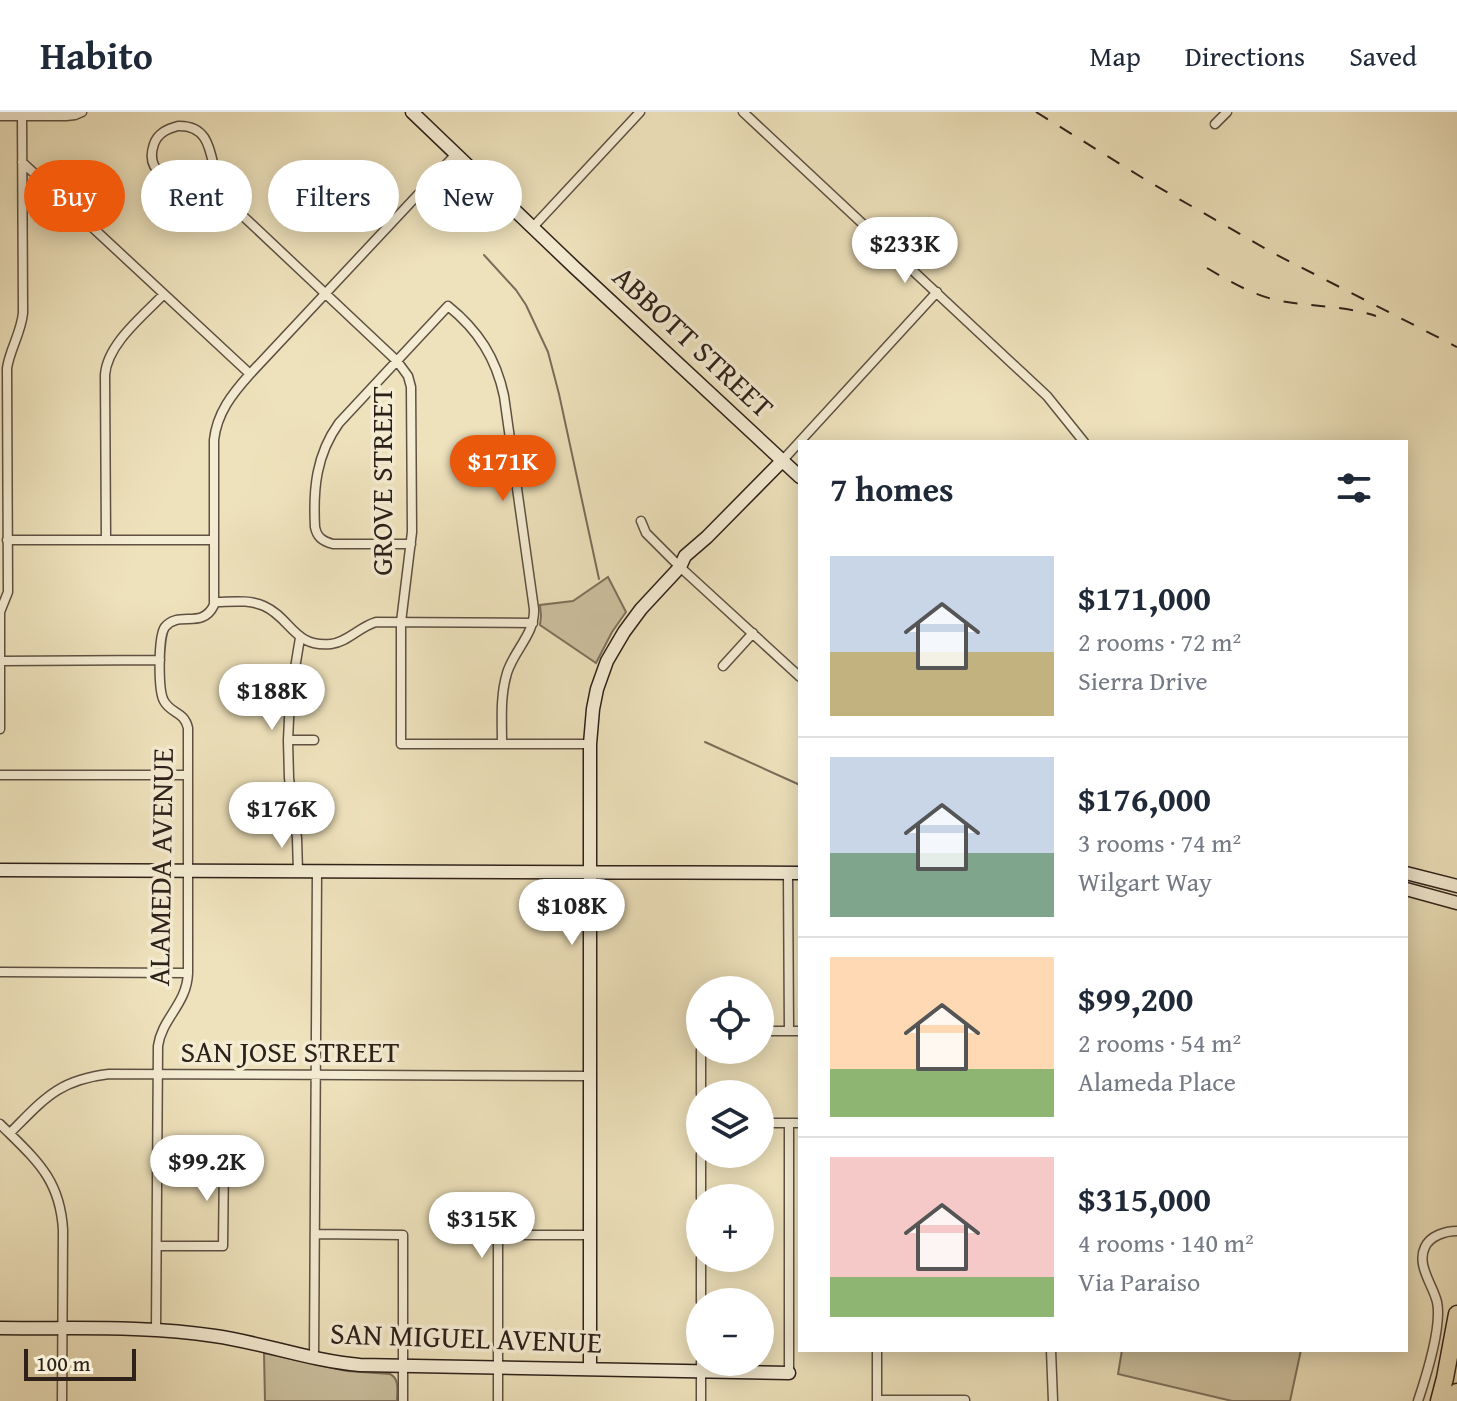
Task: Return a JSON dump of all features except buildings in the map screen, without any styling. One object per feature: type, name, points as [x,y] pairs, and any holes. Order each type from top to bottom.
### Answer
[{"type":"highway","points":[[1439,1401],[1457,1314]]},
{"type":"highway","points":[[1454,1401],[1457,1392]]},
{"type":"street","points":[[0,116],[75,115],[82,112]]},
{"type":"street","name":"ABBOTT STREET","points":[[412,112],[798,475]]},
{"type":"street","points":[[533,227],[640,112]]},
{"type":"street","points":[[743,112],[1047,396],[1082,440]]},
{"type":"street","points":[[1215,124],[1227,112]]},
{"type":"street","points":[[0,729],[1,609],[8,596],[4,444],[7,368],[21,329],[23,313],[22,116]]},
{"type":"street","name":"GROVE STREET","points":[[153,160],[156,140],[165,130],[178,126],[200,132],[212,160]]},
{"type":"street","points":[[456,154],[250,374],[228,402],[215,430],[214,602],[247,602],[264,606],[279,615],[300,638],[330,644],[344,640],[370,624],[533,623]]},
{"type":"street","points":[[22,162],[250,374]]},
{"type":"street","name":"GROVE STREET","points":[[252,225],[397,361],[408,376],[411,387],[411,544],[401,622],[401,744],[502,743]]},
{"type":"street","points":[[801,440],[937,292]]},
{"type":"street","points":[[106,540],[107,362],[115,346],[164,294]]},
{"type":"street","points":[[411,544],[333,544],[319,537],[315,527],[317,470],[326,443],[339,423],[448,306],[488,349],[498,372],[534,609],[533,623],[511,663],[506,679],[502,743],[590,744]]},
{"type":"street","points":[[590,1369],[590,744],[597,689],[612,652],[631,621],[680,567],[685,556],[798,444]]},
{"type":"street","points":[[641,521],[646,533],[680,567],[798,675]]},
{"type":"street","points":[[7,540],[214,540]]},
{"type":"street","name":"ALAMEDA AVENUE","points":[[156,1330],[159,1037],[183,998],[188,973],[188,728],[184,717],[163,700],[161,639],[166,626],[206,616],[214,602]]},
{"type":"street","points":[[723,666],[753,633]]},
{"type":"street","points":[[298,872],[288,740],[291,689],[300,638]]},
{"type":"street","points":[[0,661],[160,660]]},
{"type":"street","points":[[288,740],[314,740]]},
{"type":"street","points":[[0,775],[188,775]]},
{"type":"street","points":[[0,870],[794,873],[789,1031]]},
{"type":"street","points":[[314,1357],[317,872]]},
{"type":"street","points":[[1408,874],[1457,886]]},
{"type":"street","points":[[1408,890],[1457,903]]},
{"type":"street","points":[[0,972],[188,973]]},
{"type":"street","points":[[774,1031],[798,1031]]},
{"type":"street","name":"SAN JOSE STREET","points":[[10,1133],[41,1101],[64,1085],[109,1074],[590,1076]]},
{"type":"street","points":[[774,1123],[798,1123]]},
{"type":"street","points":[[789,1123],[789,1373]]},
{"type":"street","points":[[0,1124],[43,1169],[59,1202],[63,1230],[62,1401]]},
{"type":"street","points":[[157,1161],[224,1161],[223,1246],[157,1246]]},
{"type":"street","points":[[789,1211],[798,1211]]},
{"type":"street","points":[[1418,1401],[1438,1316],[1437,1301],[1423,1263],[1425,1247],[1436,1236],[1457,1231]]},
{"type":"street","points":[[315,1234],[403,1235],[403,1401]]},
{"type":"street","points":[[498,1401],[498,1235],[589,1235]]},
{"type":"street","points":[[789,1311],[798,1312]]},
{"type":"street","name":"SAN MIGUEL AVENUE","points":[[0,1328],[156,1330],[234,1339],[340,1364],[590,1369],[686,1367]]},
{"type":"street","points":[[877,1352],[877,1400],[965,1401]]},
{"type":"street","points":[[1051,1352],[1053,1401]]},
{"type":"street","name":"SAN MIGUEL AVENUE","points":[[774,1372],[789,1373]]},
{"type":"street","points":[[701,1376],[701,1401]]},
{"type":"shaded area","points":[[608,577],[626,612],[596,663],[540,625],[540,605],[573,601]]},
{"type":"shaded area","points":[[1122,1352],[1301,1352],[1290,1401],[1232,1401],[1118,1374]]},
{"type":"shaded area","points":[[264,1353],[347,1371],[390,1374],[397,1382],[397,1401],[265,1401]]},
{"type":"waterway","points":[[484,255],[526,305],[548,352],[599,579]]},
{"type":"waterway","points":[[705,742],[798,784]]},
{"type":"railway","points":[[1036,112],[1273,253],[1457,347]]},
{"type":"railway","points":[[1207,268],[1240,287],[1267,297],[1376,316]]}]
